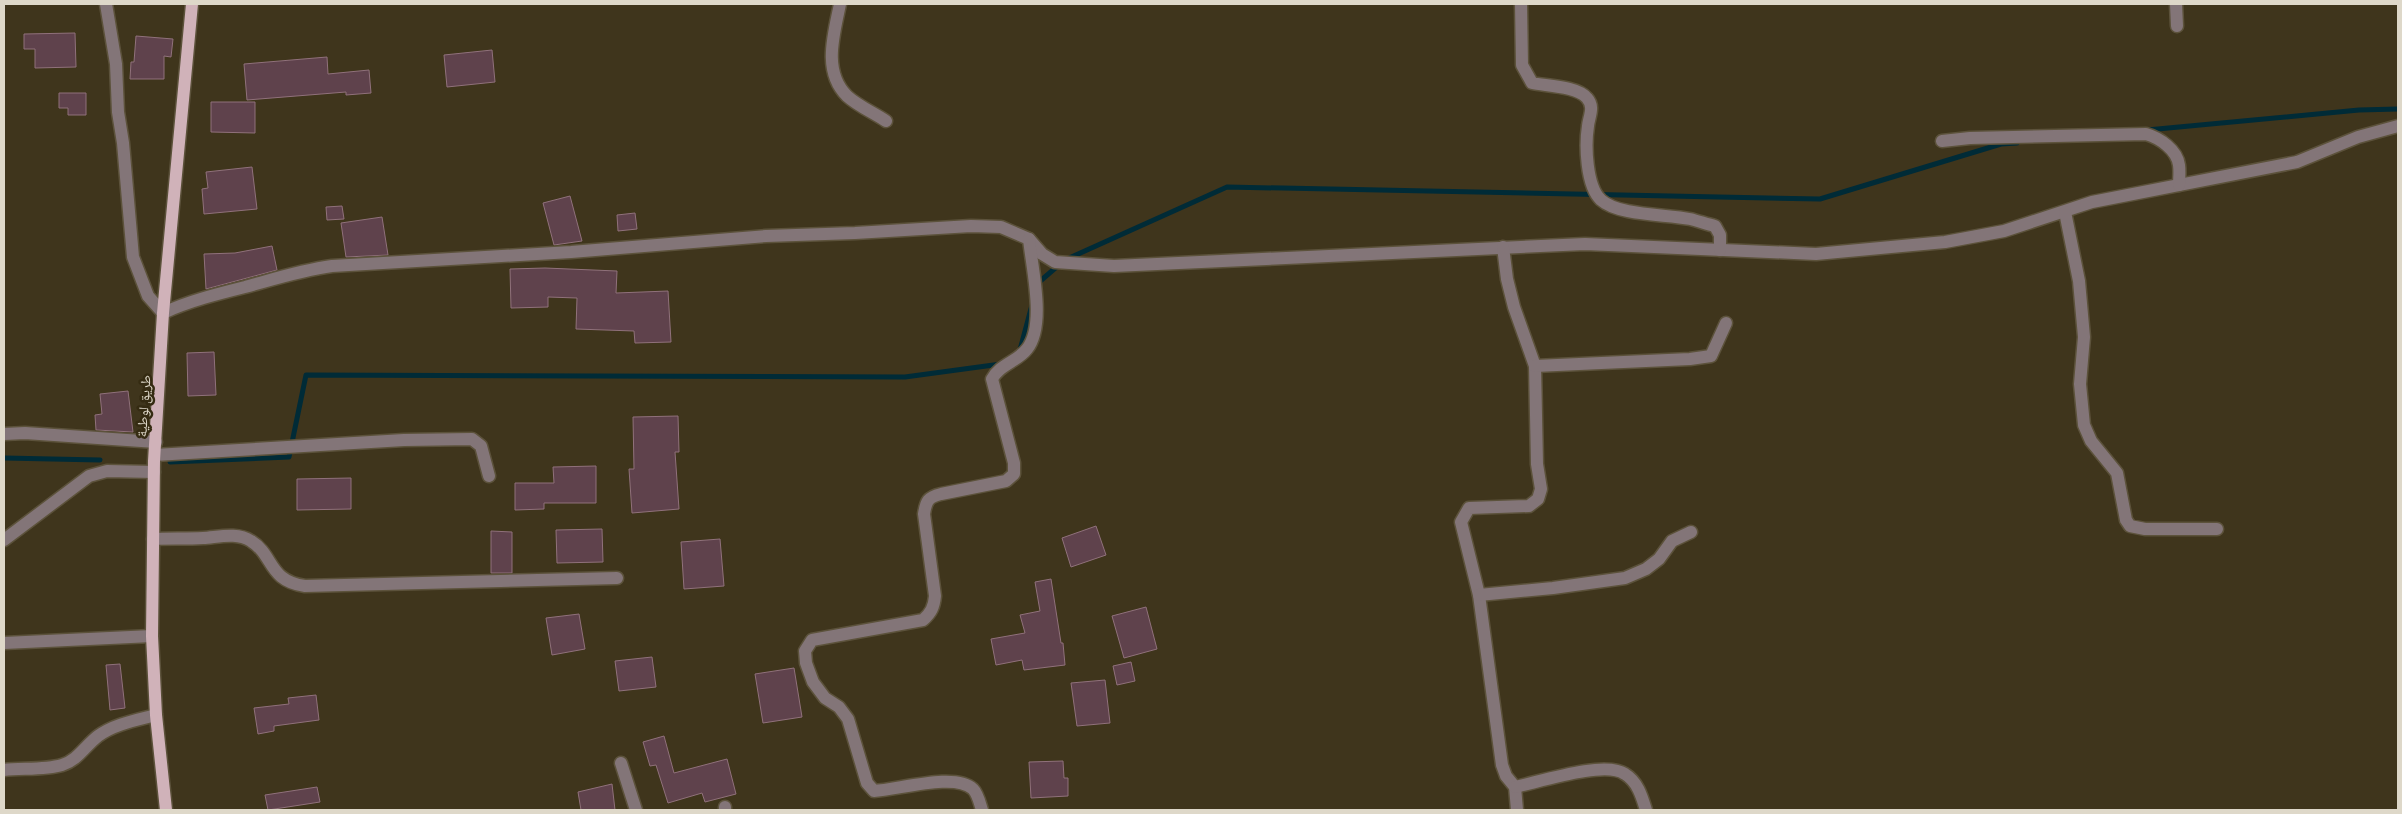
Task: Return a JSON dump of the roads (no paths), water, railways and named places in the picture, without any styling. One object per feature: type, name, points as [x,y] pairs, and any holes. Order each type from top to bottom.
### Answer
[{"type":"main road","name":"طريق لوطية","points":[[166,810],[156,714],[152,636],[154,472],[163,313],[192,4]]},
{"type":"street","points":[[106,4],[116,64],[118,112],[123,143],[132,257],[148,296],[163,313],[181,305],[304,270],[332,266],[570,252],[766,236],[855,234],[971,226],[1001,227],[1029,239],[1042,254],[1054,262],[1114,266],[1585,244],[1816,254],[1936,243],[2004,232],[2092,202],[2297,162],[2358,136],[2398,126]]},
{"type":"street","points":[[840,4],[835,24],[831,61],[836,81],[848,96],[886,121]]},
{"type":"street","points":[[1521,4],[1522,65],[1532,83],[1572,89],[1587,98],[1592,112],[1588,127],[1588,165],[1592,186],[1601,200],[1617,208],[1690,219],[1716,226],[1720,235],[1720,250]]},
{"type":"street","points":[[2176,4],[2177,26]]},
{"type":"street","points":[[1942,141],[1970,138],[2146,134],[2156,137],[2175,155],[2179,164],[2179,185]]},
{"type":"street","points":[[2065,212],[2079,281],[2084,337],[2080,384],[2084,425],[2091,441],[2117,473],[2126,520],[2130,526],[2145,529],[2217,529]]},
{"type":"street","points":[[982,810],[975,790],[965,783],[951,780],[874,791],[866,783],[848,719],[839,707],[825,698],[813,682],[806,663],[806,650],[812,640],[922,620],[930,614],[935,596],[924,514],[926,502],[931,496],[1006,481],[1014,474],[1014,464],[992,379],[996,371],[1026,350],[1036,333],[1037,318],[1029,239]]},
{"type":"street","points":[[1503,247],[1507,279],[1514,307],[1536,366],[1537,464],[1541,489],[1538,499],[1529,506],[1469,508],[1461,522],[1479,595],[1502,765],[1506,776],[1515,787],[1517,810]]},
{"type":"street","points":[[1536,366],[1690,359],[1711,356],[1726,323]]},
{"type":"street","points":[[4,434],[25,433],[156,442]]},
{"type":"street","points":[[155,456],[404,440],[472,439],[481,446],[488,476]]},
{"type":"street","points":[[4,540],[89,476],[107,471],[154,472]]},
{"type":"street","points":[[1479,595],[1625,578],[1646,569],[1659,559],[1672,541],[1691,532]]},
{"type":"street","points":[[152,539],[224,535],[246,538],[254,542],[276,572],[284,579],[294,585],[305,586],[617,578]]},
{"type":"street","points":[[4,642],[152,636]]},
{"type":"street","points":[[4,770],[61,765],[73,760],[87,749],[97,737],[111,728],[156,714]]},
{"type":"street","points":[[621,763],[636,810]]},
{"type":"street","points":[[1515,787],[1568,774],[1608,769],[1625,773],[1640,790],[1646,810]]},
{"type":"waterway","points":[[2147,130],[2359,110],[2398,109]]},
{"type":"waterway","points":[[1067,259],[1227,187],[1820,199],[2001,144],[2017,143]]},
{"type":"waterway","points":[[1038,283],[1060,264]]},
{"type":"waterway","points":[[1020,350],[1032,305]]},
{"type":"waterway","points":[[170,462],[289,457],[306,375],[905,377],[1001,364]]},
{"type":"waterway","points":[[4,458],[100,460]]}]
